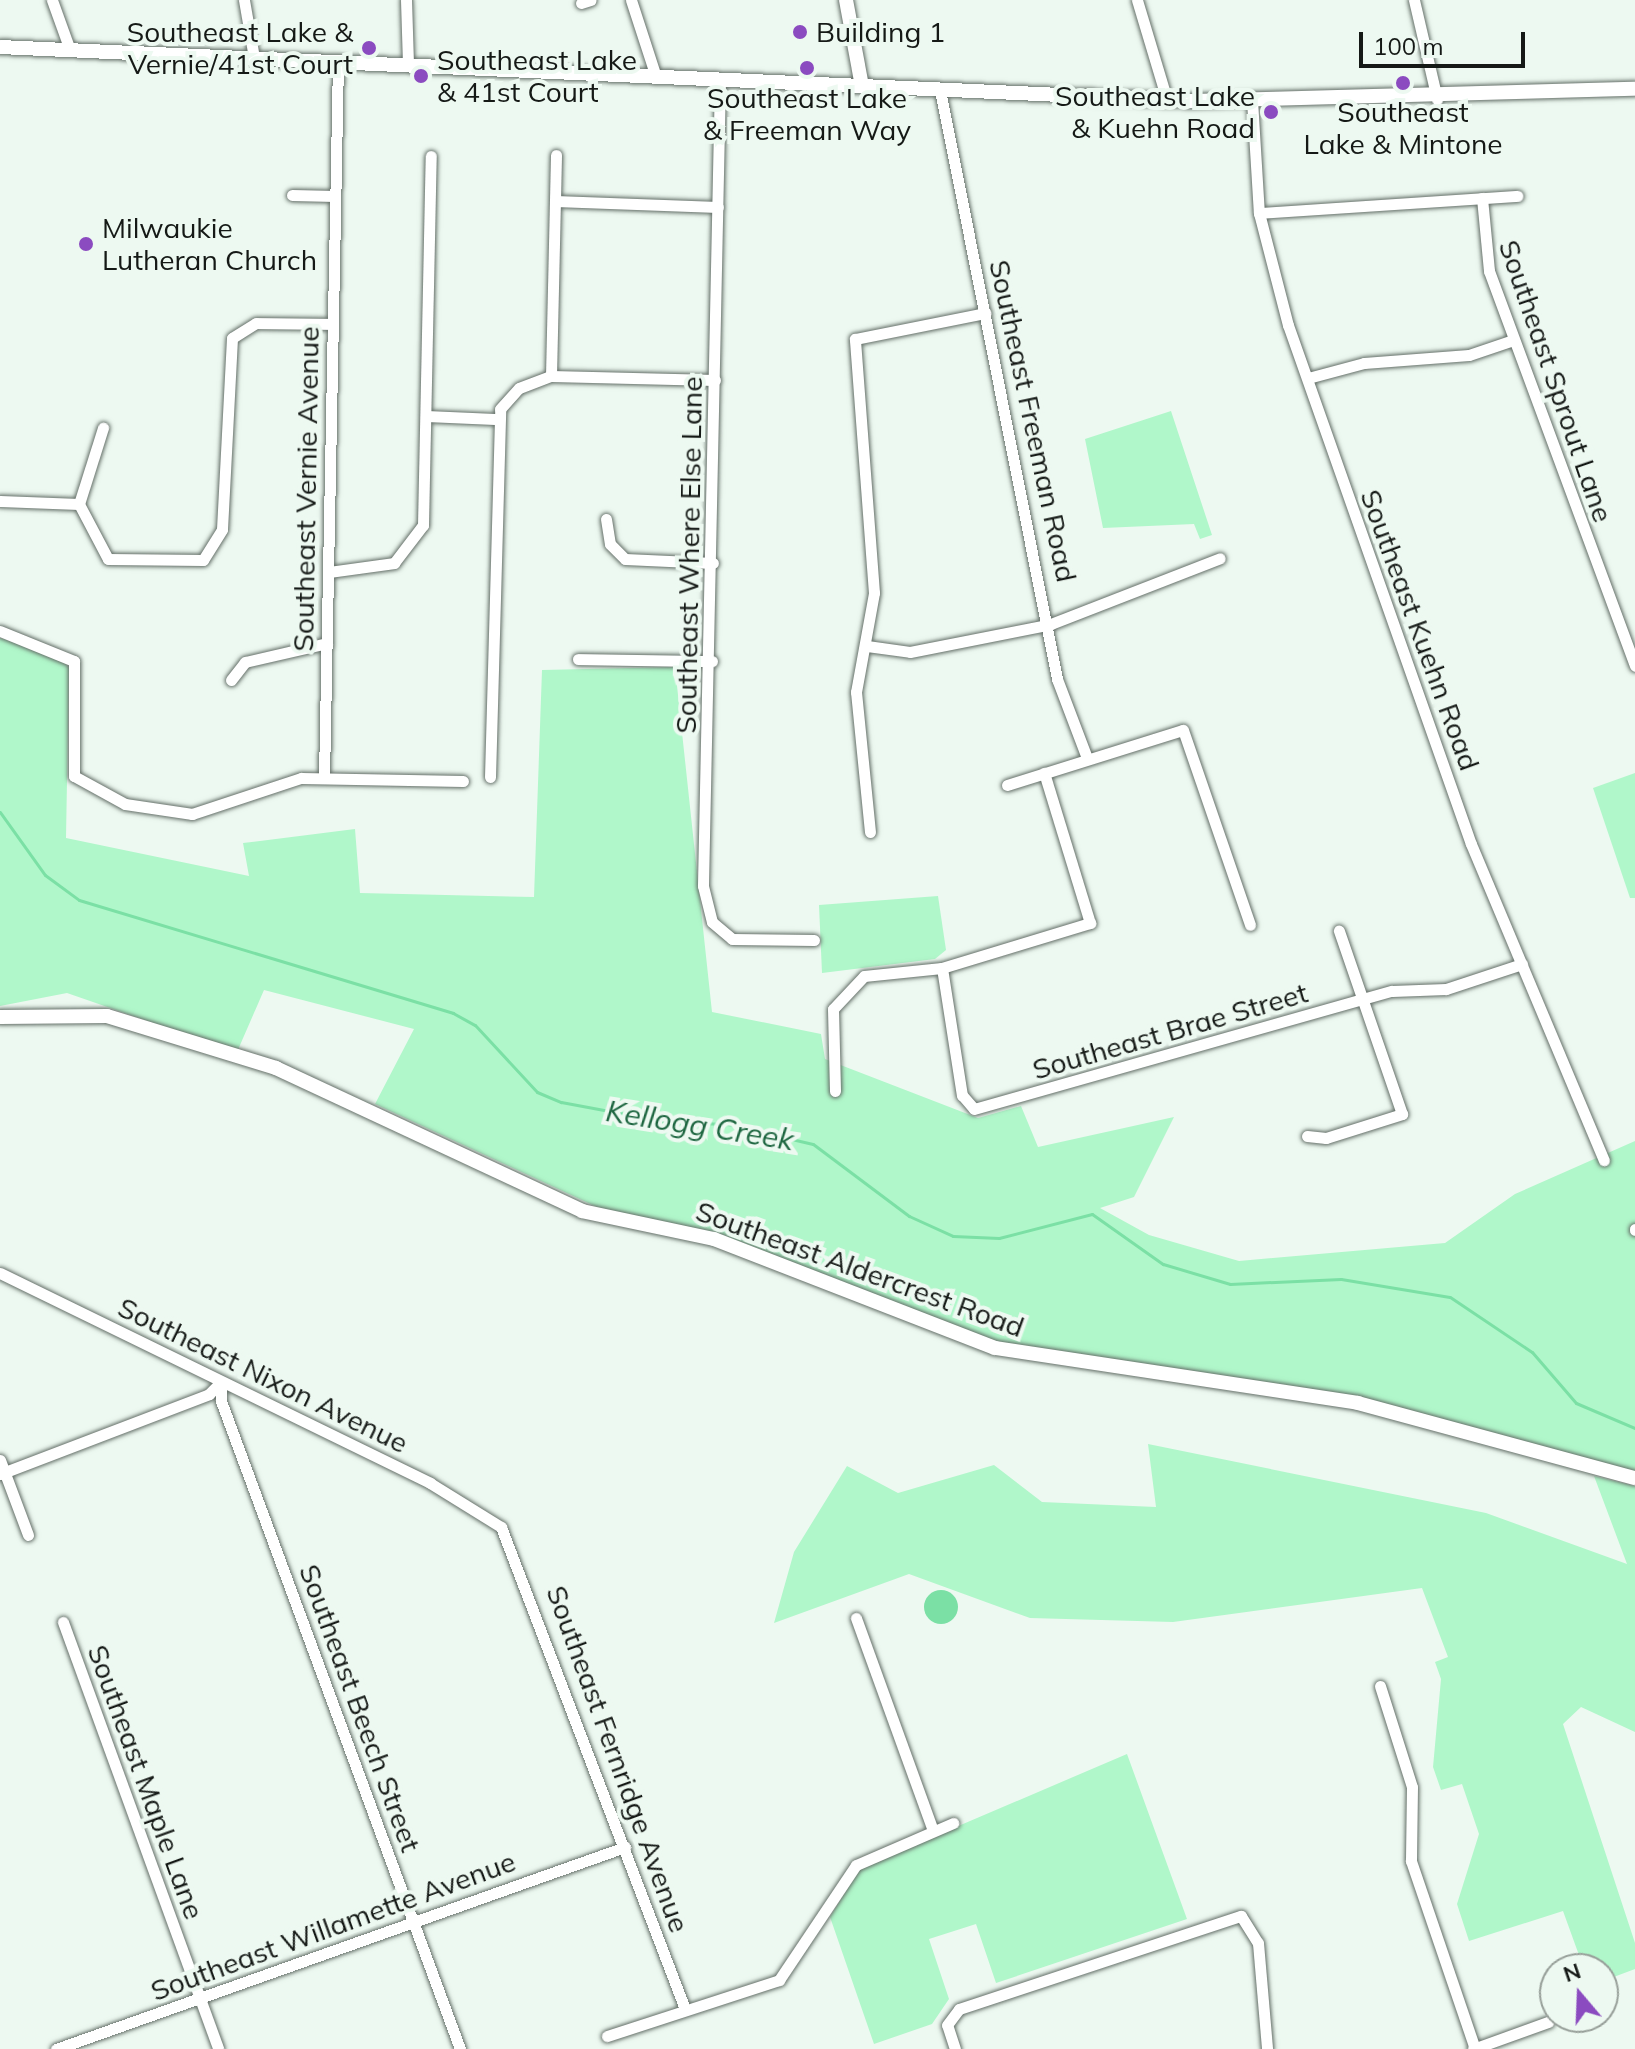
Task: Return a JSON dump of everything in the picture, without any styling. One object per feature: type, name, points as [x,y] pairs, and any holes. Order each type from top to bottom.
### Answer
[{"type":"street","points":[[52,0],[70,50]]},
{"type":"street","points":[[244,0],[254,58]]},
{"type":"street","points":[[406,0],[408,65]]},
{"type":"street","points":[[631,0],[656,77]]},
{"type":"street","points":[[846,0],[862,86]]},
{"type":"street","points":[[1137,0],[1167,100]]},
{"type":"street","points":[[1414,0],[1437,99]]},
{"type":"street","points":[[0,47],[1167,100],[1437,99],[1635,89]]},
{"type":"street","name":"Southeast Vernie Avenue","points":[[324,777],[338,62]]},
{"type":"street","name":"Southeast Where Else Lane","points":[[720,79],[712,661],[703,886],[712,922],[747,943],[814,940]]},
{"type":"street","name":"Southeast Freeman Road","points":[[940,90],[1051,624],[1061,696],[1087,758]]},
{"type":"street","name":"Southeast Kuehn Road","points":[[1252,100],[1259,213],[1308,378],[1471,844],[1604,1160]]},
{"type":"street","points":[[551,376],[556,155]]},
{"type":"street","points":[[329,572],[380,569],[416,539],[425,510],[431,156]]},
{"type":"street","points":[[292,195],[335,196]]},
{"type":"street","points":[[1259,213],[1517,196]]},
{"type":"street","name":"Southeast Sprout Lane","points":[[1482,198],[1482,246],[1513,340],[1635,666]]},
{"type":"street","points":[[555,201],[718,207]]},
{"type":"street","points":[[870,832],[856,692],[867,646],[874,593],[855,339],[985,313]]},
{"type":"street","points":[[103,428],[79,504],[108,559],[203,560],[222,529],[232,338],[256,323],[333,324]]},
{"type":"street","points":[[1308,378],[1364,363],[1469,355],[1513,340]]},
{"type":"street","points":[[490,777],[495,419],[519,388],[551,376],[715,380]]},
{"type":"street","points":[[426,416],[495,419]]},
{"type":"street","points":[[0,501],[79,504]]},
{"type":"street","points":[[606,519],[610,544],[625,559],[713,563]]},
{"type":"street","points":[[867,646],[910,652],[1051,624],[1220,558]]},
{"type":"street","points":[[0,631],[74,661],[74,776],[125,804],[192,814],[324,777],[463,781]]},
{"type":"street","points":[[231,680],[245,662],[327,643]]},
{"type":"street","points":[[578,659],[712,661]]},
{"type":"street","points":[[1007,785],[1183,730],[1250,925]]},
{"type":"street","points":[[835,1091],[833,1009],[848,988],[882,969],[942,968],[1090,923],[1044,773]]},
{"type":"street","points":[[1307,1136],[1326,1138],[1402,1114],[1366,999],[1339,931]]},
{"type":"street","name":"Southeast Brae Street","points":[[942,968],[962,1095],[974,1109],[1366,999],[1446,989],[1522,964]]},
{"type":"street","name":"Southeast Aldercrest Road","points":[[0,1017],[107,1016],[289,1072],[582,1211],[714,1239],[995,1348],[1358,1403],[1635,1478]]},
{"type":"street","name":"Southeast Nixon Avenue","points":[[0,1273],[430,1483],[501,1527]]},
{"type":"street","points":[[28,1535],[2,1469],[209,1394],[221,1382]]},
{"type":"street","name":"Southeast Beech Street","points":[[221,1382],[221,1401],[460,2049]]},
{"type":"street","name":"Southeast Fernridge Avenue","points":[[501,1527],[685,2009]]},
{"type":"street","points":[[856,1618],[933,1831]]},
{"type":"street","name":"Southeast Maple Lane","points":[[63,1622],[218,2049]]},
{"type":"street","points":[[1380,1686],[1412,1787],[1411,1861],[1474,2049],[1539,2025]]},
{"type":"street","points":[[607,2036],[779,1980],[856,1865],[953,1823]]},
{"type":"street","name":"Southeast Willamette Avenue","points":[[56,2049],[625,1847]]},
{"type":"street","points":[[955,2049],[947,2025],[959,2009],[1248,1918],[1260,1959],[1267,2049]]},
{"type":"shaded area","points":[[1171,411],[1212,535],[1200,539],[1194,524],[1103,528],[1085,439]]},
{"type":"shaded area","points":[[0,638],[59,657],[69,668],[66,838],[249,876],[243,843],[355,829],[360,893],[534,897],[542,670],[675,667],[712,1012],[821,1034],[825,1059],[978,1118],[1021,1106],[1038,1147],[1174,1117],[1134,1197],[1100,1208],[1149,1235],[1239,1261],[1445,1243],[1515,1194],[1635,1141],[1635,1475],[1347,1395],[1025,1352],[692,1228],[612,1214],[375,1104],[414,1029],[264,990],[237,1052],[67,993],[0,1006]]},
{"type":"shaded area","points":[[1635,773],[1635,898],[1630,898],[1593,788]]},
{"type":"shaded area","points":[[938,896],[946,950],[935,959],[822,973],[819,905]]},
{"type":"shaded area","points":[[1148,1444],[1486,1513],[1627,1564],[1594,1476],[1635,1486],[1635,1732],[1581,1707],[1563,1724],[1635,1943],[1635,1969],[1619,1975],[1619,1953],[1578,1953],[1563,1911],[1469,1941],[1457,1904],[1479,1834],[1462,1784],[1441,1790],[1433,1767],[1441,1679],[1435,1662],[1448,1657],[1422,1588],[1173,1622],[1030,1618],[909,1574],[774,1623],[794,1552],[847,1466],[898,1493],[994,1465],[1042,1502],[1156,1507]]},
{"type":"shaded area","points":[[941,1590],[953,1595],[958,1607],[953,1619],[941,1624],[929,1619],[924,1607],[929,1595]]},
{"type":"shaded area","points":[[1127,1754],[1187,1919],[996,1983],[976,1924],[929,1939],[949,1999],[932,2024],[874,2044],[830,1917],[860,1868]]},
{"type":"waterway","name":"Kellogg Creek","points":[[0,812],[45,875],[79,900],[453,1013],[475,1025],[537,1092],[561,1102],[668,1122],[727,1124],[813,1144],[909,1216],[953,1236],[999,1238],[1092,1214],[1163,1264],[1230,1284],[1341,1279],[1450,1297],[1532,1352],[1576,1403],[1635,1428]]},
{"type":"place","name":"Building 1","points":[[800,32]]},
{"type":"place","name":"Southeast Lake & Vernie/41st Court","points":[[369,48]]},
{"type":"place","name":"Southeast Lake & Freeman Way","points":[[807,68]]},
{"type":"place","name":"Southeast Lake & 41st Court","points":[[421,76]]},
{"type":"place","name":"Southeast Lake & Mintone","points":[[1403,83]]},
{"type":"place","name":"Southeast Lake & Kuehn Road","points":[[1271,112]]},
{"type":"place","name":"Milwaukie Lutheran Church","points":[[86,244]]}]
